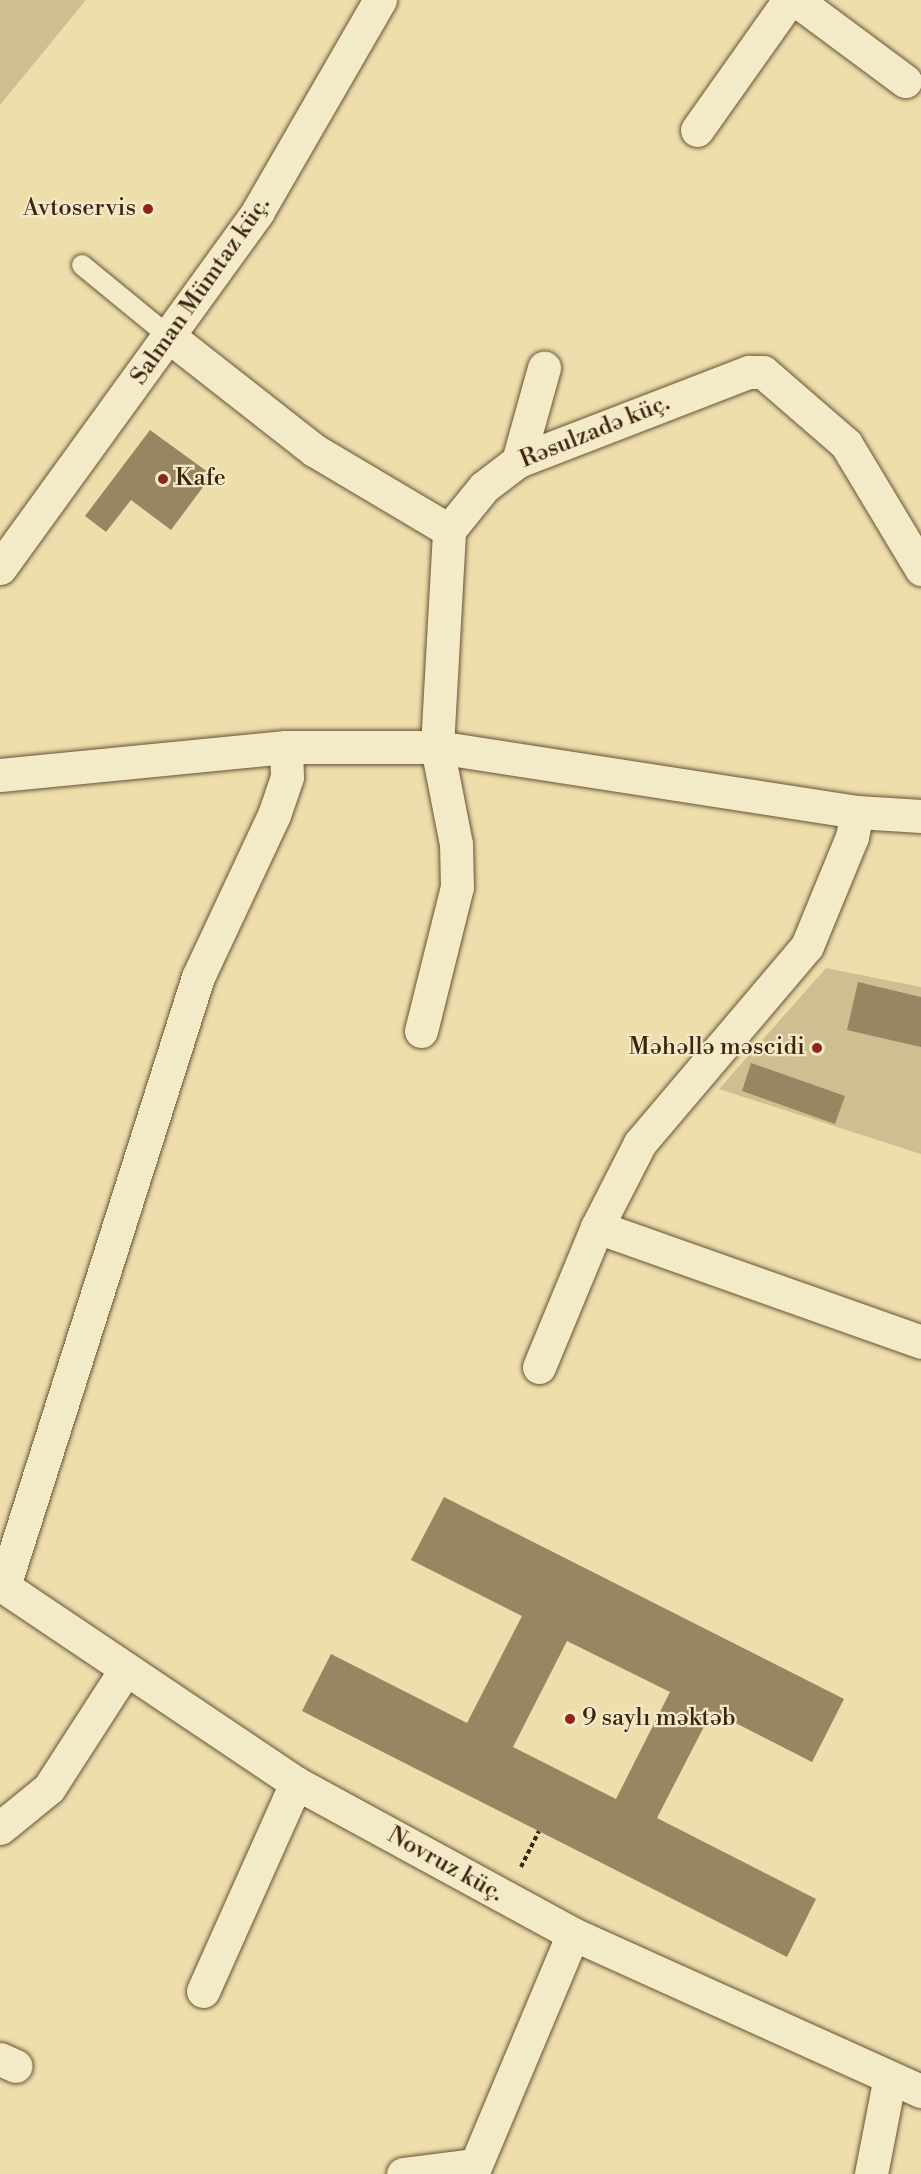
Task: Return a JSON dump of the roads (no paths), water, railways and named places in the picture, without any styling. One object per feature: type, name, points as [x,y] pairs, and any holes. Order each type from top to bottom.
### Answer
[{"type":"street","name":"Salman Mümtaz küç.","points":[[0,568],[171,338],[264,201],[380,0]]},
{"type":"street","points":[[697,130],[789,0]]},
{"type":"street","points":[[796,0],[905,81]]},
{"type":"street","points":[[171,338],[314,450],[449,530],[437,747],[456,844],[457,887],[421,1031]]},
{"type":"street","points":[[518,461],[544,368]]},
{"type":"street","name":"Rəsulzadə küç.","points":[[449,530],[483,487],[518,461],[749,372],[763,372],[846,444],[870,476],[921,569]]},
{"type":"street","points":[[2,1585],[198,977],[274,815],[287,777],[285,747]]},
{"type":"street","points":[[0,775],[285,747],[437,747],[857,812],[921,816]]},
{"type":"street","points":[[539,1367],[597,1227],[640,1143],[807,946],[852,837],[857,812]]},
{"type":"street","points":[[597,1227],[921,1342]]},
{"type":"street","name":"Novruz küç.","points":[[2,1585],[296,1783],[573,1934],[889,2081],[921,2091]]},
{"type":"street","points":[[0,1828],[49,1788],[125,1670]]},
{"type":"street","points":[[203,1991],[296,1783]]},
{"type":"street","points":[[403,2174],[473,2169],[573,1934]]},
{"type":"street","points":[[871,2174],[889,2081]]},
{"type":"lane","points":[[82,265],[171,338]]},
{"type":"place","name":"Avtoservis","points":[[148,209]]},
{"type":"place","name":"Kafe","points":[[163,479]]},
{"type":"place","name":"Məhəllə məscidi","points":[[817,1048]]},
{"type":"place","name":"9 saylı məktəb","points":[[570,1719]]}]
